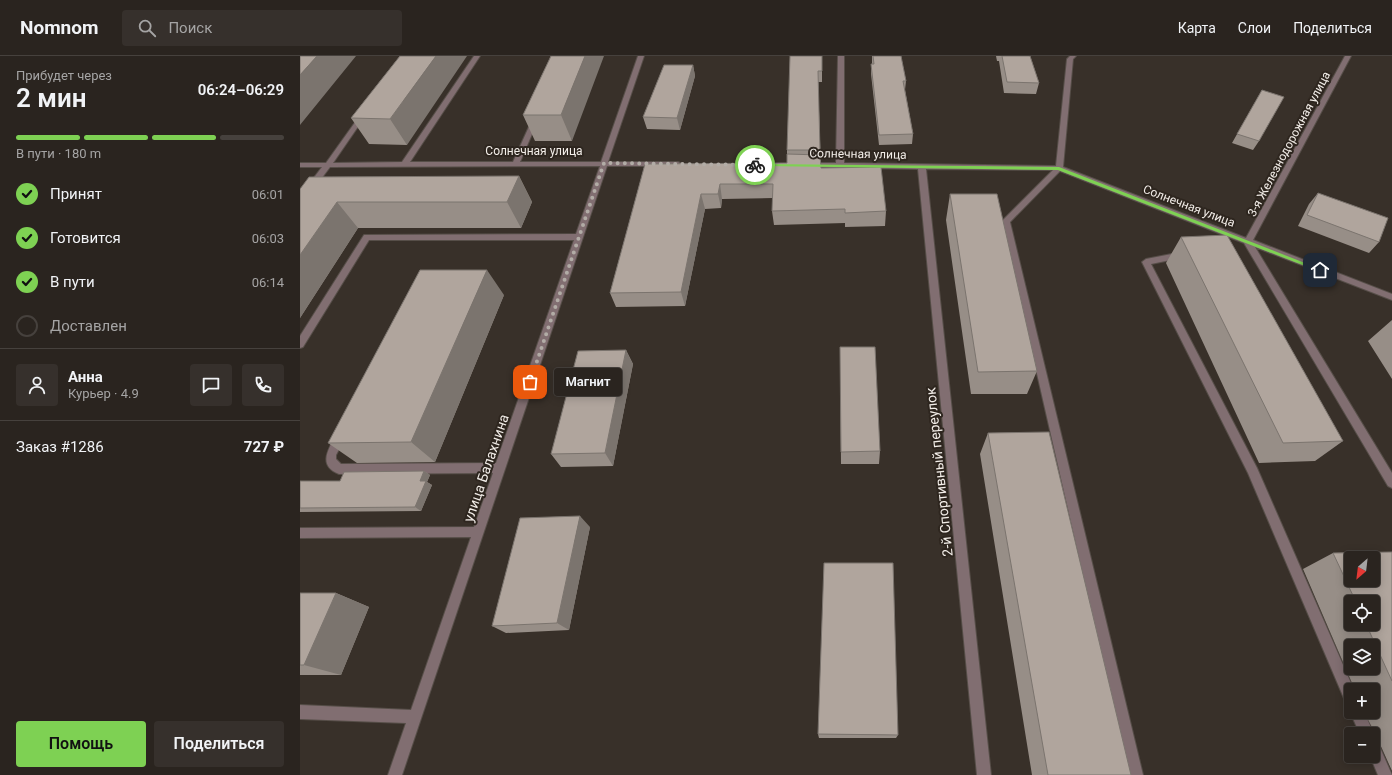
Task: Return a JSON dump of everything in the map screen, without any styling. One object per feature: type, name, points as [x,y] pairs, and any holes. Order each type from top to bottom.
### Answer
[{"type":"street","points":[[405,164],[477,56]]},
{"type":"street","name":"улица Балахнина","points":[[395,775],[641,56]]},
{"type":"street","points":[[840,166],[841,56]]},
{"type":"street","name":"3-я Железнодорожная улица","points":[[1248,242],[1348,56]]},
{"type":"street","points":[[1070,57],[1059,168],[1006,221],[1136,775]]},
{"type":"street","points":[[300,201],[328,165],[368,107]]},
{"type":"street","points":[[516,163],[538,113]]},
{"type":"street","name":"Солнечная улица","points":[[300,165],[516,163],[683,164]]},
{"type":"street","name":"Солнечная улица","points":[[801,165],[1059,168],[1392,297]]},
{"type":"street","name":"2-й Спортивный переулок","points":[[922,166],[984,775]]},
{"type":"street","points":[[300,344],[367,237],[579,236]]},
{"type":"street","points":[[1226,246],[1248,242],[1392,483]]},
{"type":"street","points":[[1190,253],[1146,262],[1253,471],[1345,683]]},
{"type":"street","points":[[345,427],[331,455],[331,461],[334,466],[339,469],[500,468]]},
{"type":"street","points":[[300,533],[478,532]]},
{"type":"street","points":[[300,712],[416,717]]},
{"type":"street","points":[[1380,763],[1385,775]]},
{"type":"building","points":[[300,56],[317,56],[300,75]]},
{"type":"building","points":[[400,56],[436,56],[390,119],[351,118]]},
{"type":"building","points":[[551,56],[585,56],[561,115],[523,115]]},
{"type":"building","points":[[790,56],[822,56],[822,71],[818,71],[820,150],[787,150]]},
{"type":"building","points":[[873,56],[901,56],[906,81],[903,81],[913,134],[879,135],[871,64],[874,64]]},
{"type":"building","points":[[1002,56],[1030,56],[1039,83],[1007,82]]},
{"type":"building","points":[[664,65],[693,65],[677,118],[643,117]]},
{"type":"building","points":[[1262,90],[1284,97],[1259,141],[1237,134]]},
{"type":"building","points":[[787,154],[820,155],[821,168],[881,167],[886,211],[845,213],[845,209],[772,211],[773,184],[720,184],[718,194],[701,194],[681,292],[610,293],[645,164],[787,163]]},
{"type":"building","points":[[519,176],[507,202],[337,202],[300,255],[300,189],[309,177]]},
{"type":"building","points":[[1318,193],[1388,218],[1379,242],[1307,215]]},
{"type":"building","points":[[950,194],[997,194],[1037,371],[978,372]]},
{"type":"building","points":[[1227,235],[1343,441],[1283,443],[1181,237]]},
{"type":"building","points":[[420,270],[487,270],[411,442],[328,443]]},
{"type":"building","points":[[840,347],[875,347],[880,451],[841,452]]},
{"type":"building","points":[[626,350],[605,453],[551,454],[578,351]]},
{"type":"building","points":[[1049,432],[1131,775],[1048,775],[988,433]]},
{"type":"building","points":[[424,471],[420,481],[426,481],[415,507],[300,508],[300,481],[340,481],[344,472]]},
{"type":"building","points":[[580,516],[557,623],[492,626],[520,518]]},
{"type":"building","points":[[1380,552],[1392,552],[1392,681],[1380,655],[1380,639],[1373,639],[1369,631],[1380,631],[1380,595],[1353,595],[1349,587],[1380,587]]},
{"type":"building","points":[[1333,553],[1344,553],[1344,576]]},
{"type":"building","points":[[824,563],[893,563],[898,735],[818,734]]},
{"type":"building","points":[[300,593],[336,593],[304,665],[300,665]]},
{"type":"way so far","points":[[530,382],[604,163],[755,165]]},
{"type":"place","name":"Магнит","points":[[530,382]]},
{"type":"route","points":[[755,165],[1059,168],[1320,270]]}]
